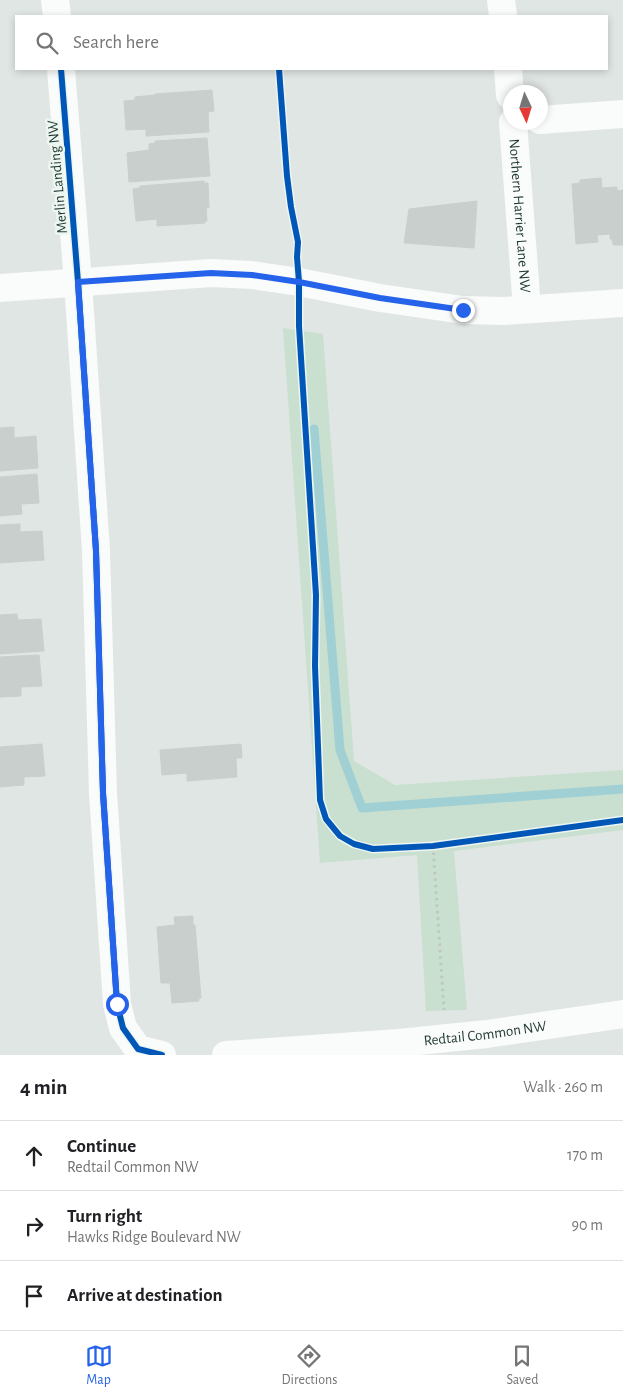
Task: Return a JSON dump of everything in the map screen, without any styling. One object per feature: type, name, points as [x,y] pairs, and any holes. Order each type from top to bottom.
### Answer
[{"type":"street","points":[[56,0],[57,15]]},
{"type":"street","points":[[501,0],[503,15]]},
{"type":"street","name":"Merlin Landing NW","points":[[61,70],[78,282]]},
{"type":"street","points":[[508,70],[509,85]]},
{"type":"street","points":[[548,119],[623,114]]},
{"type":"street","name":"Northern Harrier Lane NW","points":[[514,130],[527,309]]},
{"type":"street","points":[[0,288],[211,273],[252,275],[463,310],[504,311],[623,303]]},
{"type":"street","points":[[78,282],[96,551],[103,793],[117,1004],[123,1028],[138,1049],[162,1055]]},
{"type":"street","name":"Redtail Common NW","points":[[226,1055],[389,1044],[487,1034],[623,1014]]},
{"type":"path","points":[[425,846],[443,845]]},
{"type":"path","points":[[434,846],[446,1038]]},
{"type":"green space","points":[[283,328],[323,334],[354,761],[395,785],[623,770],[623,830],[454,851],[467,1010],[426,1011],[417,855],[320,863]]},
{"type":"building","points":[[212,90],[214,111],[208,112],[209,132],[146,136],[146,129],[126,130],[124,101],[155,94]]},
{"type":"building","points":[[207,138],[210,176],[129,182],[127,153],[149,150],[149,144],[155,143],[155,141]]},
{"type":"building","points":[[601,178],[602,188],[617,187],[617,191],[623,190],[623,245],[613,245],[610,234],[597,235],[598,242],[576,244],[572,184],[580,183],[580,180]]},
{"type":"building","points":[[204,181],[204,183],[208,183],[209,208],[206,208],[207,221],[205,223],[157,226],[157,219],[136,221],[133,189],[140,188],[140,186]]},
{"type":"building","points":[[477,201],[474,248],[404,243],[409,209]]},
{"type":"building","points":[[14,427],[14,438],[36,436],[38,468],[0,471],[0,428]]},
{"type":"building","points":[[37,474],[39,503],[21,504],[22,514],[0,516],[0,477]]},
{"type":"building","points":[[20,524],[20,532],[42,531],[44,560],[0,563],[0,525]]},
{"type":"building","points":[[17,614],[18,620],[41,619],[44,651],[0,654],[0,615]]},
{"type":"building","points":[[39,655],[42,686],[21,687],[21,696],[0,697],[0,657]]},
{"type":"building","points":[[42,744],[45,776],[24,777],[24,785],[0,787],[0,747]]},
{"type":"building","points":[[241,744],[242,758],[236,758],[237,777],[187,781],[187,773],[162,775],[160,750]]},
{"type":"building","points":[[193,916],[201,998],[199,998],[199,1001],[172,1003],[170,983],[161,983],[157,927],[175,925],[174,917]]},
{"type":"waterway","points":[[314,429],[340,750],[362,808],[623,789]]},
{"type":"cycle path","points":[[61,70],[78,282],[96,551],[103,793],[117,1004],[123,1028],[138,1049],[162,1055]]},
{"type":"cycle path","points":[[279,70],[287,176],[298,242],[299,326],[316,595],[315,666],[320,800],[326,819],[340,836],[354,844],[373,849],[433,846],[623,820]]},
{"type":"route","points":[[117,1004],[103,793],[96,551],[78,282],[211,273],[252,275],[380,298],[463,310]]}]
